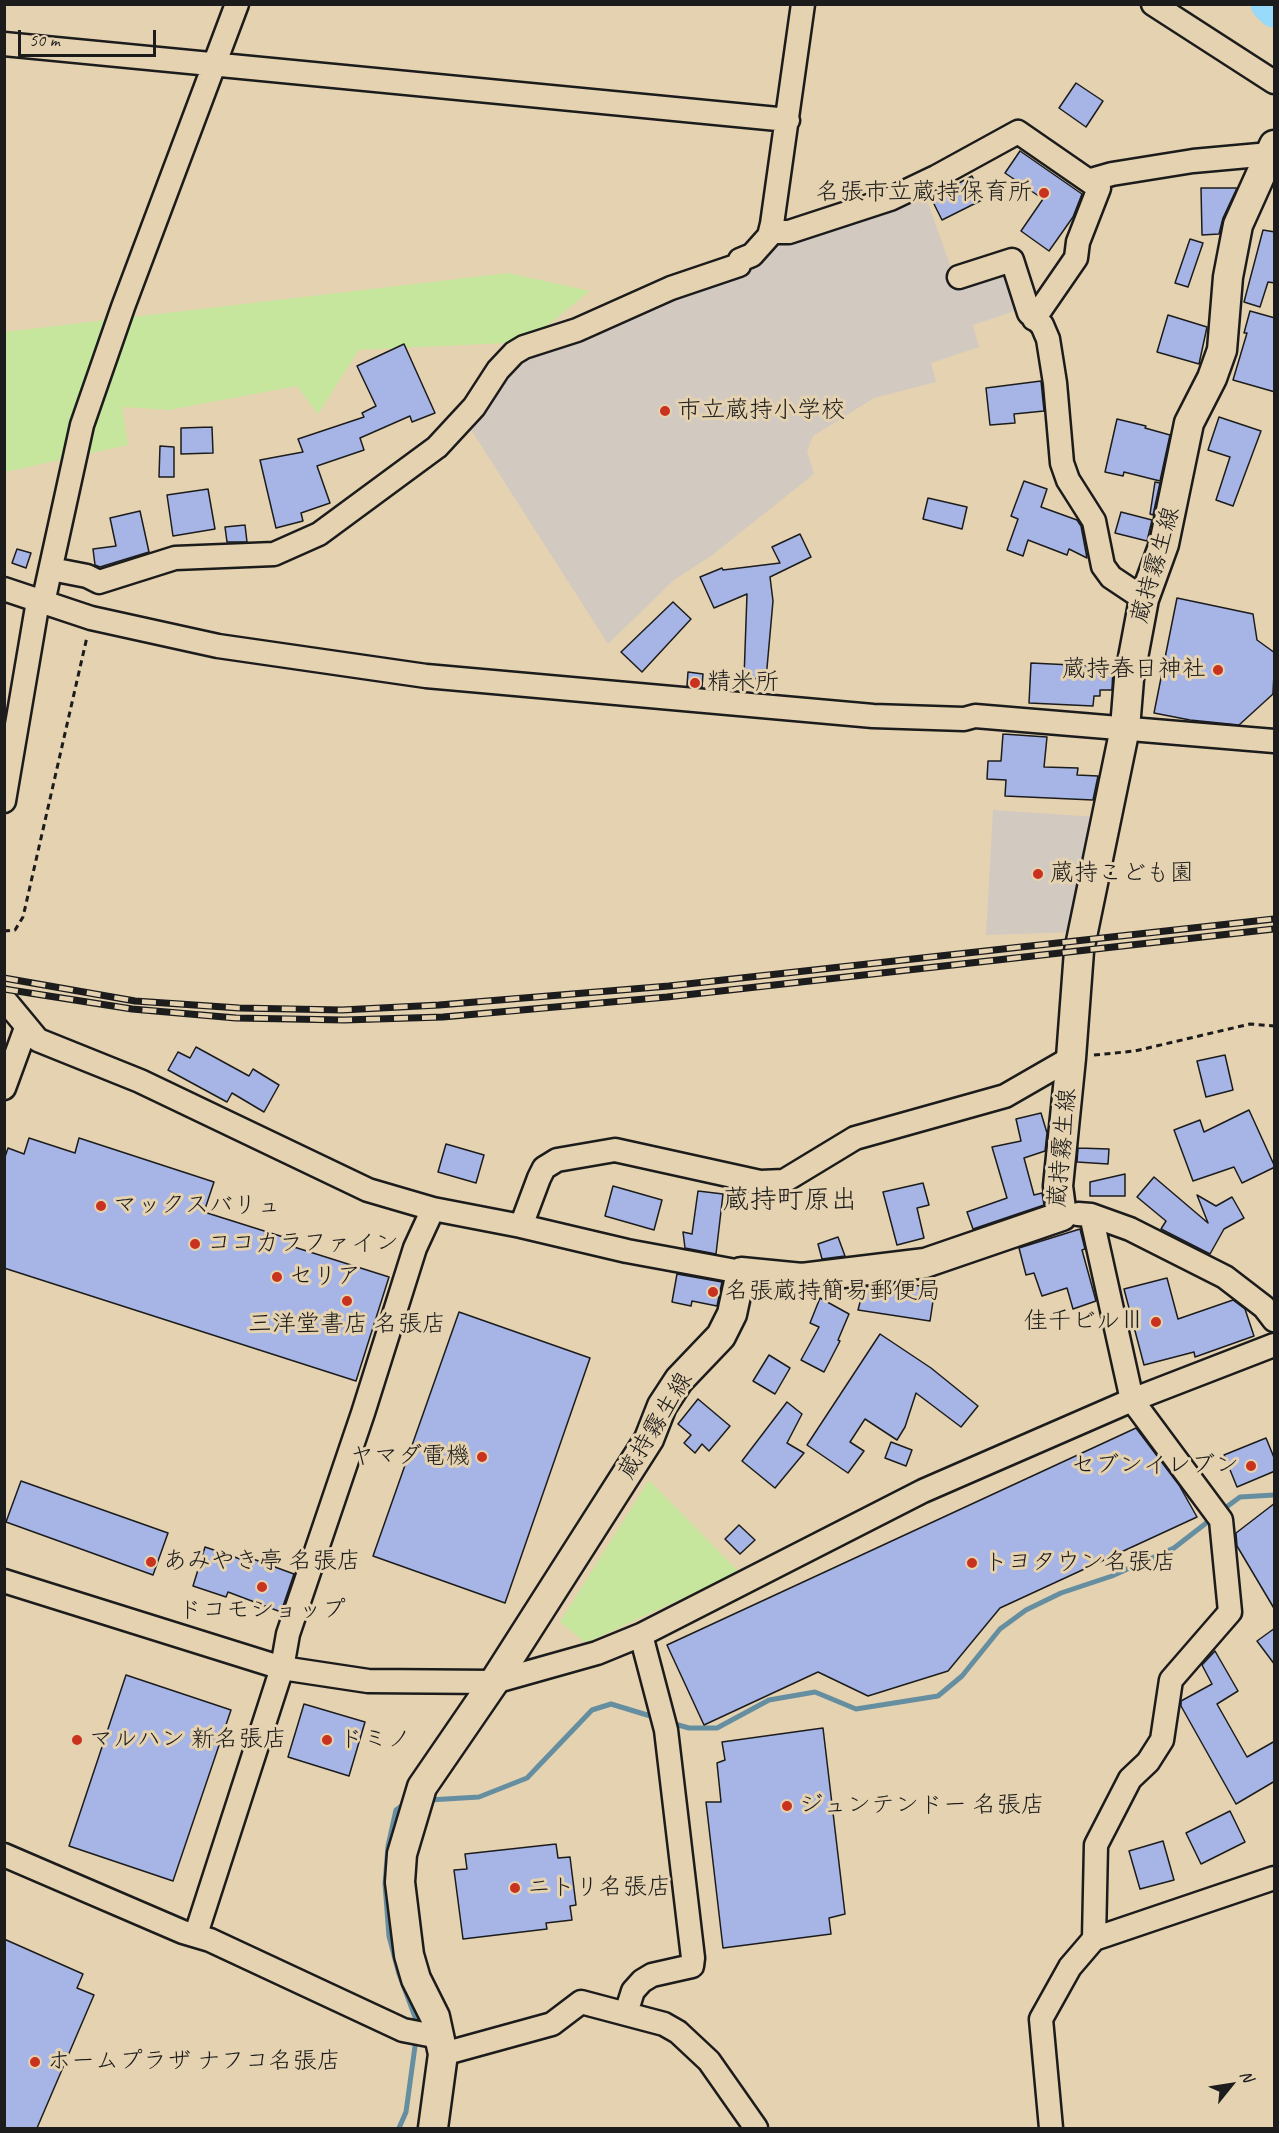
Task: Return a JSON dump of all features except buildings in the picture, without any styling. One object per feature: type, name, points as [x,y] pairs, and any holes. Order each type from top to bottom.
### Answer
[{"type":"main road","name":"蔵持霧生線","points":[[433,2128],[441,2045],[435,2017],[416,1979],[409,1955],[400,1882],[402,1854],[422,1786],[494,1682],[649,1439],[662,1406],[679,1380],[721,1336],[732,1314],[741,1272],[802,1278],[925,1263],[1062,1216],[1058,1186],[1079,951],[1125,728],[1129,679],[1144,599],[1164,544],[1189,423],[1212,378],[1222,350],[1228,277],[1238,225],[1272,150]]},
{"type":"street","points":[[4,801],[40,602],[51,569],[82,425],[123,307],[237,4]]},
{"type":"street","points":[[51,569],[87,576],[99,582],[175,558],[274,554],[319,534],[437,447],[460,424],[498,370],[514,353],[524,347],[596,322],[671,288],[739,265],[740,260],[756,251],[770,232],[803,4]]},
{"type":"street","points":[[1154,4],[1275,82]]},
{"type":"street","points":[[4,44],[788,120]]},
{"type":"street","points":[[770,232],[789,232],[890,199],[936,177],[1018,132],[1091,180],[1099,188],[1078,242],[1076,258],[1034,319]]},
{"type":"street","points":[[1091,180],[1112,174],[1272,150]]},
{"type":"street","points":[[959,277],[1012,260],[1029,313],[1042,325],[1052,360],[1062,463],[1068,480],[1095,521],[1103,566],[1111,577],[1144,599]]},
{"type":"street","points":[[4,589],[91,618],[218,646],[426,676],[862,715],[964,719],[975,716],[1275,741]]},
{"type":"street","points":[[4,999],[17,1036],[4,1088]]},
{"type":"street","points":[[17,1036],[38,1040],[140,1081],[368,1190],[432,1209],[521,1226],[627,1251],[741,1272]]},
{"type":"street","points":[[521,1226],[544,1168],[557,1160],[615,1150],[760,1182],[784,1181],[855,1138],[1005,1096],[1071,1058]]},
{"type":"street","points":[[196,1934],[282,1668],[288,1634],[363,1413],[415,1248],[432,1209]]},
{"type":"street","points":[[1062,1216],[1091,1215],[1130,1229],[1225,1276],[1264,1307],[1275,1320]]},
{"type":"street","points":[[1091,1215],[1132,1400],[1215,1512],[1230,1612],[1171,1680],[1162,1740],[1148,1762],[1130,1779],[1096,1845],[1094,1939]]},
{"type":"street","points":[[4,1581],[282,1668],[368,1681],[494,1682],[597,1653],[641,1635],[923,1491],[1132,1400],[1275,1345]]},
{"type":"street","points":[[626,2013],[633,1991],[642,1981],[652,1975],[692,1966],[693,1958],[666,1730],[641,1635]]},
{"type":"street","points":[[4,1855],[183,1932],[196,1934],[441,2045],[552,2024],[581,2002],[664,2024],[692,2043],[723,2079],[756,2128]]},
{"type":"street","points":[[1051,2128],[1041,2019],[1070,1966],[1094,1939],[1275,1878]]},
{"type":"path","points":[[4,931],[15,930],[23,917],[91,618]]},
{"type":"path","points":[[1071,1058],[1135,1051],[1250,1024],[1275,1026]]},
{"type":"shaded area","name":"市立蔵持小学校","points":[[923,189],[958,287],[1010,270],[1021,309],[973,325],[979,347],[931,363],[936,382],[874,398],[813,436],[807,451],[814,474],[711,556],[674,580],[608,644],[468,425],[522,356],[768,252],[783,239]]},
{"type":"shaded area","name":"蔵持こども園","points":[[993,810],[1096,817],[1075,932],[986,935]]},
{"type":"green space","points":[[508,273],[590,291],[527,342],[359,350],[318,414],[297,386],[169,410],[122,407],[128,445],[5,472],[4,332]]},
{"type":"green space","points":[[649,1480],[739,1572],[586,1643],[560,1622]]},
{"type":"waterway","points":[[1267,4],[1274,11]]},
{"type":"waterway","points":[[1221,1511],[1240,1497],[1274,1495]]},
{"type":"waterway","points":[[671,1723],[689,1728],[717,1728],[769,1700],[815,1692],[856,1709],[938,1696],[962,1676],[1000,1629],[1026,1610],[1061,1593],[1112,1576],[1174,1548],[1214,1517]]},
{"type":"waterway","points":[[429,1800],[479,1797],[527,1778],[592,1710],[611,1704],[657,1718]]},
{"type":"waterway","points":[[407,1802],[396,1810],[388,1846],[385,1884],[389,1936],[399,1974],[415,2017],[416,2027]]},
{"type":"waterway","points":[[399,2128],[406,2112],[416,2039]]},
{"type":"railway","points":[[4,978],[135,1001],[239,1008],[342,1010],[439,1005],[669,986],[1274,919]]},
{"type":"railway","points":[[4,989],[132,1009],[236,1018],[344,1020],[443,1017],[667,997],[1274,929]]},
{"type":"place","name":"名張市立蔵持保育所","points":[[1044,193]]},
{"type":"place","name":"市立蔵持小学校","points":[[665,411]]},
{"type":"place","name":"蔵持春日神社","points":[[1218,670]]},
{"type":"place","name":"精米所","points":[[695,683]]},
{"type":"place","name":"蔵持こども園","points":[[1038,874]]},
{"type":"place","name":"マックスバリュ","points":[[101,1206]]},
{"type":"place","name":"ココカラファイン","points":[[195,1244]]},
{"type":"place","name":"セリア","points":[[277,1277]]},
{"type":"place","name":"名張蔵持簡易郵便局","points":[[713,1292]]},
{"type":"place","name":"三洋堂書店 名張店","points":[[347,1301]]},
{"type":"place","name":"佳千ビルⅢ","points":[[1156,1322]]},
{"type":"place","name":"ヤマダ電機","points":[[482,1457]]},
{"type":"place","name":"セブンイレブン","points":[[1251,1466]]},
{"type":"place","name":"あみやき亭 名張店","points":[[151,1562]]},
{"type":"place","name":"トヨタウン名張店","points":[[972,1563]]},
{"type":"place","name":"ドコモショップ","points":[[262,1587]]},
{"type":"place","name":"マルハン 新名張店","points":[[77,1740]]},
{"type":"place","name":"ドミノ","points":[[327,1740]]},
{"type":"place","name":"ジュンテンドー 名張店","points":[[787,1806]]},
{"type":"place","name":"ニトリ名張店","points":[[515,1888]]},
{"type":"place","name":"ホームプラザ ナフコ名張店","points":[[35,2062]]},
{"type":"district","name":"蔵持町原出","points":[[790,1201]]}]
